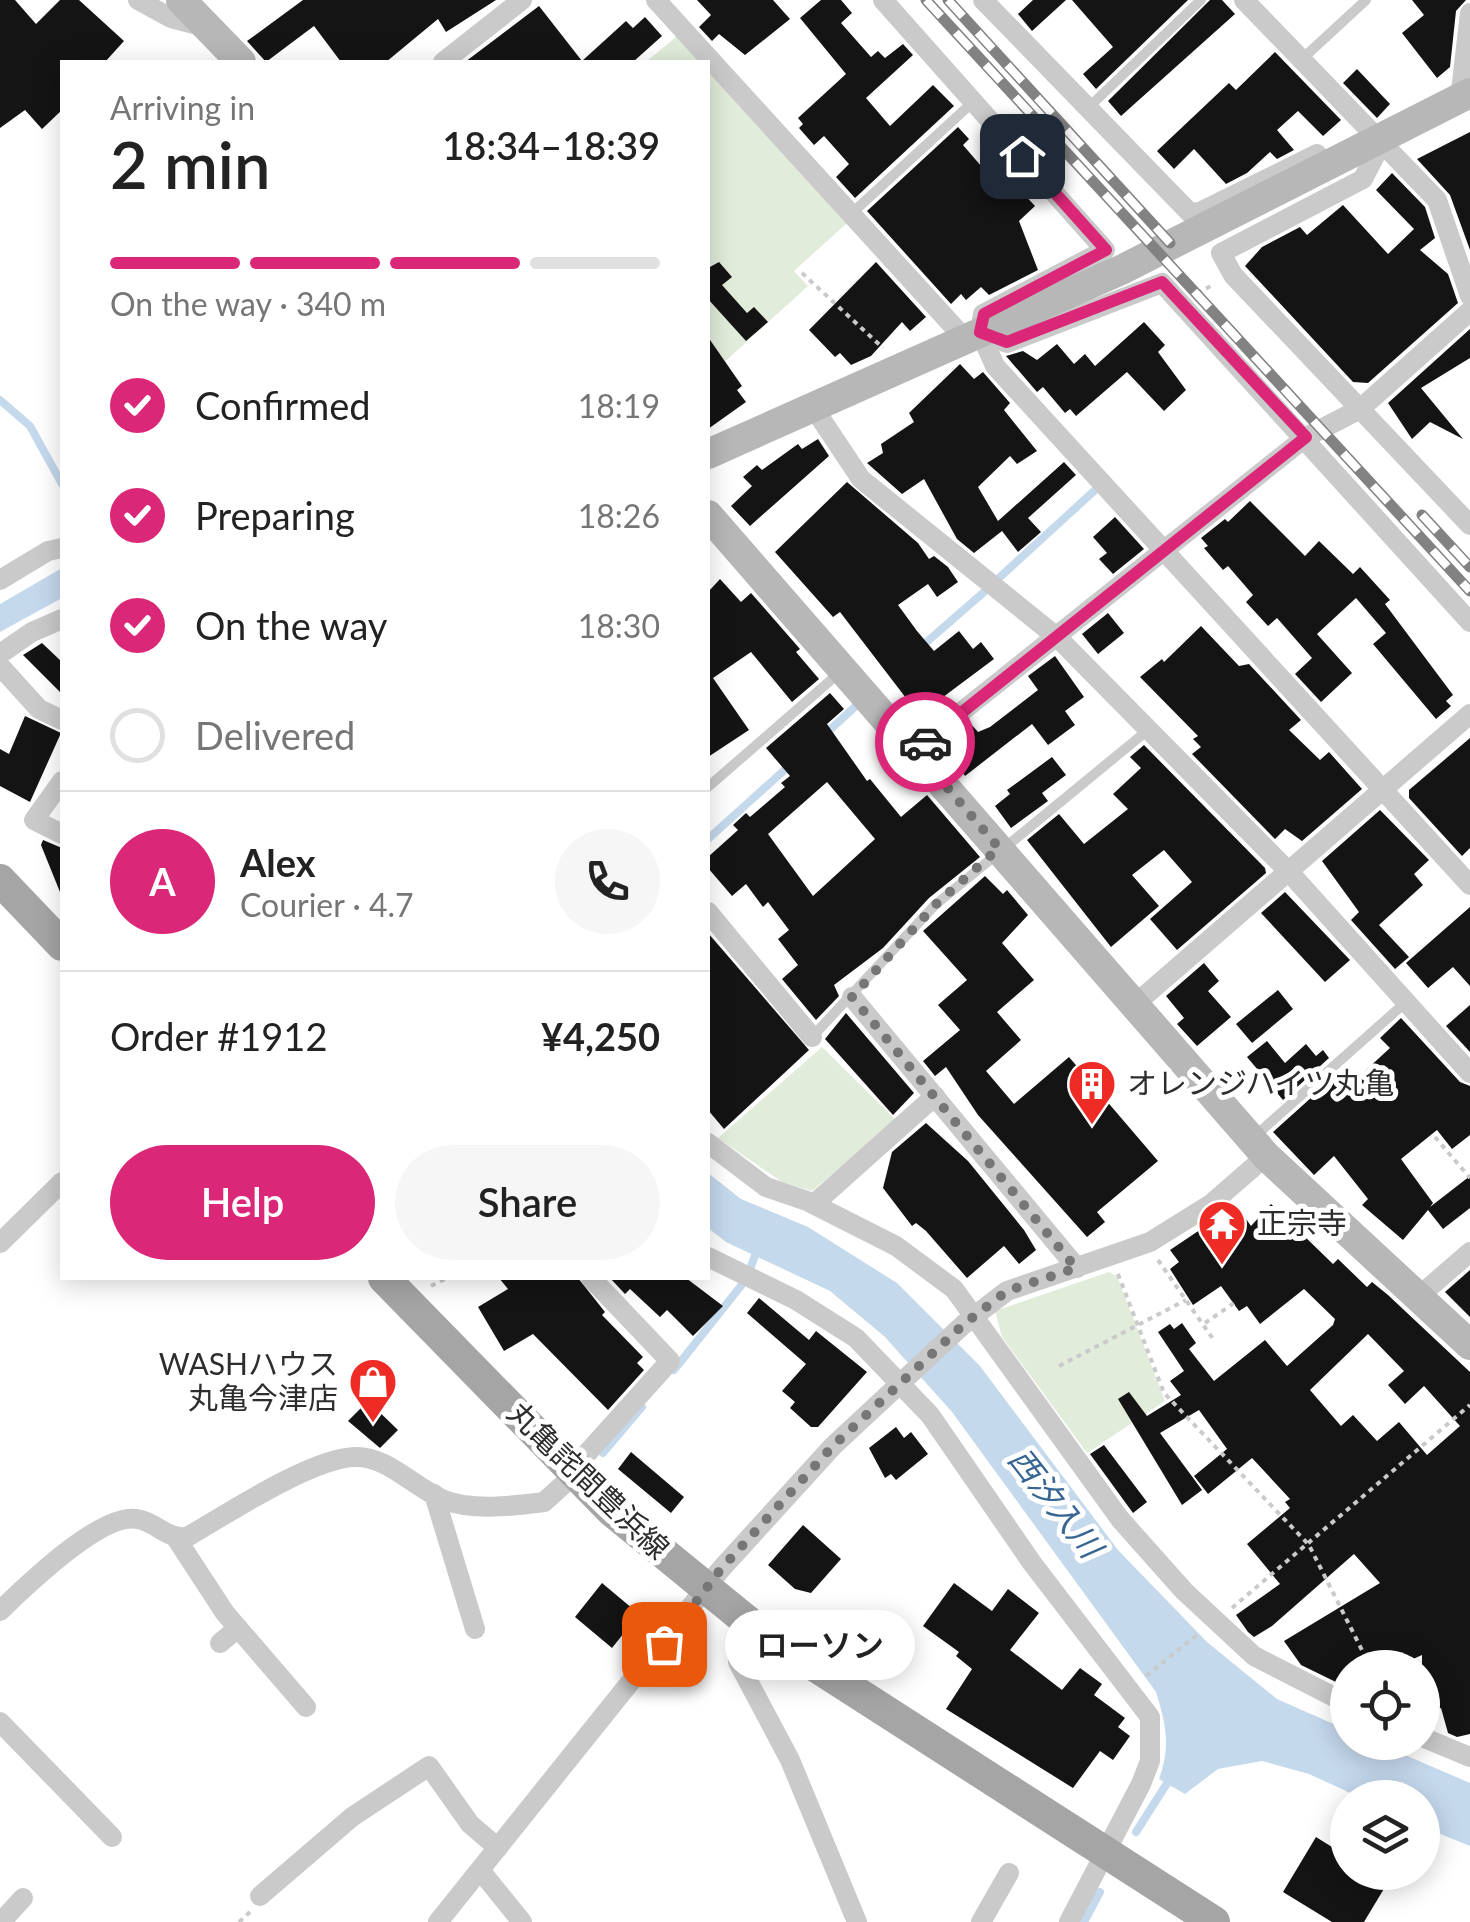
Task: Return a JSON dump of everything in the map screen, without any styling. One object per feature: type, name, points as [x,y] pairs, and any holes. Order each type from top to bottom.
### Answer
[{"type":"main road","points":[[0,880],[60,943]]},
{"type":"main road","name":"丸亀詫間豊浜線","points":[[386,1280],[612,1511],[706,1591],[747,1622],[1214,1922]]},
{"type":"street","points":[[138,0],[171,18],[206,27]]},
{"type":"street","points":[[181,0],[238,60]]},
{"type":"street","points":[[446,60],[522,0]]},
{"type":"street","points":[[656,0],[851,214],[972,335],[995,366],[1470,884]]},
{"type":"street","points":[[883,0],[1106,250],[984,314],[972,335]]},
{"type":"street","points":[[983,0],[1190,213],[1200,212],[1330,148],[1382,142]]},
{"type":"street","points":[[1251,2],[1437,200],[1470,296]]},
{"type":"street","points":[[710,453],[1121,270],[1382,142],[1465,96],[1470,13]]},
{"type":"street","points":[[1382,142],[1363,179],[1222,252],[1233,275],[1470,526]]},
{"type":"street","points":[[972,335],[1007,342],[1162,282],[1470,622]]},
{"type":"street","points":[[915,750],[1306,437],[1360,409],[1470,311]]},
{"type":"street","points":[[812,407],[861,478],[1058,638],[1290,873],[1470,1073]]},
{"type":"street","points":[[710,524],[844,669],[1259,1148],[1470,1345]]},
{"type":"street","points":[[0,580],[48,551],[60,548]]},
{"type":"street","points":[[0,654],[32,632],[60,620]]},
{"type":"street","points":[[0,666],[39,709],[60,719]]},
{"type":"street","points":[[1134,1005],[1470,714]]},
{"type":"street","points":[[60,784],[34,820],[60,833]]},
{"type":"street","points":[[710,914],[812,1037]]},
{"type":"street","points":[[852,997],[1076,1268]]},
{"type":"street","points":[[814,1204],[934,1096]]},
{"type":"street","points":[[710,1145],[766,1188],[814,1204],[896,1246],[954,1288],[970,1320],[1207,1627],[1280,1673],[1330,1696]]},
{"type":"street","points":[[438,1922],[706,1591],[833,1446],[1007,1291],[1146,1244],[1211,1204],[1259,1148]]},
{"type":"street","points":[[0,1243],[60,1184]]},
{"type":"street","points":[[1417,1298],[1470,1252]]},
{"type":"street","points":[[710,1257],[796,1300],[841,1329],[900,1383],[930,1415],[1032,1563],[1150,1717],[1150,1761],[1107,1855],[1068,1922]]},
{"type":"street","points":[[5,1597],[70,1548],[125,1519],[140,1519],[176,1538],[187,1537],[330,1461],[357,1456],[381,1463],[446,1501],[544,1502],[670,1361],[593,1280]]},
{"type":"street","points":[[434,1494],[476,1629]]},
{"type":"street","points":[[176,1538],[194,1573],[306,1707]]},
{"type":"street","points":[[747,1622],[738,1662],[790,1760],[857,1922]]},
{"type":"street","points":[[220,1644],[238,1628]]},
{"type":"street","points":[[0,1722],[112,1838]]},
{"type":"street","points":[[1440,1744],[1470,1757]]},
{"type":"street","points":[[260,1896],[352,1817],[429,1766],[470,1824],[498,1848]]},
{"type":"street","points":[[480,1870],[522,1922]]},
{"type":"street","points":[[981,1922],[1008,1873]]},
{"type":"lane","points":[[1088,108],[1201,0]]},
{"type":"lane","points":[[1302,60],[1366,0]]},
{"type":"lane","points":[[851,214],[973,101]]},
{"type":"lane","points":[[710,785],[844,669]]},
{"type":"lane","points":[[812,1037],[935,905],[999,848],[1149,730]]},
{"type":"lane","points":[[1259,1148],[1406,1001]]},
{"type":"path","points":[[802,273],[903,366]]},
{"type":"path","points":[[1187,298],[1233,275]]},
{"type":"path","points":[[1435,1137],[1470,1178]]},
{"type":"path","points":[[1146,1244],[1213,1339]]},
{"type":"path","points":[[1109,1256],[1140,1324],[1164,1393],[1309,1545],[1362,1650]]},
{"type":"path","points":[[432,1286],[444,1280]]},
{"type":"path","points":[[1058,1366],[1186,1300]]},
{"type":"path","points":[[1203,1325],[1234,1304]]},
{"type":"path","points":[[1131,1689],[1309,1545],[1470,1406]]},
{"type":"green space","points":[[677,36],[699,60],[648,60]]},
{"type":"green space","points":[[710,72],[847,223],[794,271],[808,286],[710,375]]},
{"type":"green space","points":[[822,1047],[896,1120],[812,1191],[782,1182],[718,1138]]},
{"type":"green space","points":[[1109,1272],[1117,1276],[1165,1401],[1087,1453],[1002,1337],[995,1311]]},
{"type":"water","points":[[60,569],[60,599],[0,632],[0,604]]},
{"type":"water","name":"西汐入川","points":[[710,1175],[741,1199],[808,1227],[897,1283],[980,1366],[1118,1550],[1207,1642],[1277,1699],[1330,1722],[1330,1760],[1417,1760],[1470,1783],[1470,1846],[1440,1834],[1440,1780],[1330,1780],[1330,1784],[1262,1761],[1218,1769],[1185,1794],[1159,1779],[1166,1735],[1156,1692],[952,1412],[885,1337],[830,1291],[726,1242],[710,1230]]},
{"type":"building","points":[[0,0],[15,0],[36,24],[60,0],[79,0],[124,41],[107,60],[60,60],[60,112],[42,129],[25,110],[0,128]]},
{"type":"building","points":[[303,0],[496,0],[446,32],[438,19],[388,60],[340,60],[314,26],[269,60],[247,41]]},
{"type":"building","points":[[697,0],[773,0],[790,19],[745,55],[719,34],[712,41],[699,27],[711,15]]},
{"type":"building","points":[[821,0],[841,0],[852,13],[841,23],[871,57],[878,51],[885,58],[903,44],[913,55],[866,98],[890,126],[933,85],[954,106],[855,198],[836,177],[849,164],[824,136],[814,145],[799,128],[803,124],[798,118],[846,74],[800,18]]},
{"type":"building","points":[[1033,0],[1066,0],[1032,31],[1018,14]]},
{"type":"building","points":[[1072,0],[1188,0],[1096,89],[1083,74],[1113,47]]},
{"type":"building","points":[[1210,0],[1222,0],[1235,14],[1121,116],[1108,101]]},
{"type":"building","points":[[1412,0],[1466,0],[1456,11],[1450,67],[1437,78],[1402,33],[1424,15]]},
{"type":"building","points":[[539,6],[581,60],[468,60]]},
{"type":"building","points":[[645,17],[662,36],[635,60],[583,60],[626,21],[633,28]]},
{"type":"building","points":[[1275,52],[1341,120],[1323,136],[1298,111],[1277,130],[1294,150],[1277,159],[1270,152],[1247,173],[1226,184],[1194,149],[1174,169],[1157,151],[1229,83],[1236,90]]},
{"type":"building","points":[[1357,69],[1390,104],[1377,118],[1343,83]]},
{"type":"building","points":[[958,127],[969,139],[963,145],[1000,188],[1010,179],[1035,206],[1019,221],[1038,270],[989,295],[981,287],[966,300],[961,294],[951,304],[867,211]]},
{"type":"building","points":[[1470,132],[1470,250],[1450,195],[1417,159]]},
{"type":"building","points":[[1392,173],[1425,207],[1435,238],[1420,250],[1448,274],[1458,303],[1368,383],[1353,382],[1245,266],[1262,247],[1300,227],[1307,235],[1343,205],[1388,254],[1414,229],[1376,190]]},
{"type":"building","points":[[719,262],[732,277],[722,285],[747,313],[754,307],[768,322],[746,341],[710,301],[710,267]]},
{"type":"building","points":[[876,262],[926,317],[910,331],[902,322],[871,356],[851,365],[840,353],[835,357],[809,330]]},
{"type":"building","points":[[1144,322],[1165,345],[1158,352],[1186,390],[1164,411],[1127,372],[1076,416],[1070,409],[1065,413],[1043,387],[1037,392],[1006,356],[1023,351],[1037,360],[1057,344],[1074,364],[1085,354],[1095,366]]},
{"type":"building","points":[[1470,329],[1470,358],[1421,388],[1463,439],[1430,422],[1412,439],[1388,403]]},
{"type":"building","points":[[710,340],[742,386],[737,390],[746,402],[710,428]]},
{"type":"building","points":[[960,364],[974,379],[983,372],[1010,403],[1004,410],[1037,451],[1017,464],[1010,456],[978,487],[998,521],[1064,462],[1076,475],[1028,518],[1041,532],[1018,552],[1002,531],[974,553],[957,539],[924,479],[902,494],[867,463],[883,453],[881,444],[914,422],[909,413]]},
{"type":"building","points":[[818,439],[829,456],[750,526],[731,506],[752,486],[743,477],[757,465],[762,470],[798,444],[802,449]]},
{"type":"building","points":[[847,482],[918,543],[929,559],[934,556],[948,567],[958,582],[937,597],[928,584],[898,605],[917,631],[934,651],[959,631],[973,649],[981,642],[994,659],[919,715],[840,612],[833,617],[775,552]]},
{"type":"building","points":[[1250,501],[1305,556],[1319,541],[1353,574],[1360,567],[1390,600],[1385,604],[1453,695],[1446,701],[1451,706],[1436,719],[1373,644],[1386,633],[1356,598],[1317,634],[1352,673],[1321,702],[1295,674],[1312,658],[1277,618],[1268,626],[1246,602],[1253,595],[1228,566],[1223,570],[1204,548],[1208,546],[1201,538],[1225,519],[1228,522]]},
{"type":"building","points":[[1115,517],[1144,549],[1113,574],[1099,559],[1107,553],[1093,537]]},
{"type":"building","points":[[720,579],[741,602],[751,593],[800,649],[796,652],[819,679],[792,702],[751,652],[713,678],[749,730],[710,756],[710,590]]},
{"type":"building","points":[[1108,613],[1124,633],[1098,654],[1082,634]]},
{"type":"building","points":[[1201,626],[1239,666],[1249,664],[1301,720],[1289,730],[1320,760],[1329,752],[1362,789],[1302,841],[1285,829],[1275,839],[1192,754],[1201,747],[1193,739],[1198,736],[1140,677],[1162,659],[1164,662]]},
{"type":"building","points":[[42,643],[60,660],[60,692],[23,655]]},
{"type":"building","points":[[1055,656],[1084,697],[1065,711],[1075,725],[1048,745],[1032,724],[965,776],[944,743],[970,723],[978,732],[990,727],[1038,690],[1028,676]]},
{"type":"building","points":[[830,693],[844,709],[827,724],[867,781],[870,779],[901,817],[927,795],[980,857],[929,898],[883,948],[834,985],[839,996],[816,1020],[782,979],[798,965],[778,939],[789,930],[768,902],[763,907],[746,884],[732,896],[710,870],[710,855],[738,830],[733,825],[746,813],[750,817],[785,787],[781,783],[790,776],[766,748]],"holes":[[[827,782],[875,839],[813,896],[768,834]]]},
{"type":"building","points":[[25,716],[60,733],[30,802],[0,786],[0,749],[9,754]]},
{"type":"building","points":[[1470,738],[1470,848],[1462,856],[1409,798],[1409,790]]},
{"type":"building","points":[[1144,745],[1266,873],[1177,950],[1150,919],[1192,882],[1164,850],[1132,875],[1159,906],[1111,947],[1027,840],[1059,814],[1084,844],[1128,809],[1113,794],[1141,768],[1130,757]]},
{"type":"building","points":[[1052,757],[1066,775],[1042,793],[1048,801],[1011,828],[995,806],[1010,794],[1007,790]]},
{"type":"building","points":[[1380,810],[1429,860],[1414,874],[1423,885],[1379,925],[1409,957],[1395,969],[1351,920],[1359,912],[1322,861]]},
{"type":"building","points":[[43,840],[60,847],[60,892],[41,845]]},
{"type":"building","points":[[985,876],[1003,894],[1007,890],[1028,915],[1002,943],[1034,980],[997,1012],[1021,1040],[986,1071],[1014,1104],[1069,1057],[1158,1161],[1097,1212],[1105,1222],[1087,1237],[978,1115],[946,1067],[935,1076],[923,1061],[960,1030],[938,1005],[967,980],[923,931]]},
{"type":"building","points":[[1285,892],[1350,960],[1325,982],[1261,913]]},
{"type":"building","points":[[1470,907],[1470,986],[1453,967],[1428,988],[1406,963]]},
{"type":"building","points":[[710,935],[809,1050],[724,1129],[710,1112]]},
{"type":"building","points":[[1204,963],[1219,981],[1208,991],[1231,1017],[1197,1046],[1177,1024],[1184,1018],[1166,996]]},
{"type":"building","points":[[1278,990],[1293,1009],[1252,1043],[1236,1024]]},
{"type":"building","points":[[1470,1005],[1470,1052],[1446,1026]]},
{"type":"building","points":[[846,1013],[914,1093],[893,1115],[825,1039]]},
{"type":"building","points":[[1401,1018],[1460,1082],[1470,1086],[1470,1135],[1452,1149],[1437,1130],[1401,1159],[1433,1203],[1430,1207],[1470,1176],[1470,1208],[1443,1229],[1428,1210],[1403,1240],[1362,1205],[1368,1199],[1334,1156],[1314,1175],[1273,1132],[1343,1069],[1354,1081],[1390,1048],[1380,1038]]},
{"type":"building","points":[[1267,1041],[1285,1063],[1306,1044],[1316,1056],[1323,1050],[1329,1058],[1283,1100],[1247,1057]]},
{"type":"building","points":[[926,1123],[968,1161],[1024,1230],[1036,1250],[1019,1264],[1004,1246],[967,1278],[926,1231],[916,1223],[912,1226],[883,1188],[892,1152]]},
{"type":"building","points":[[1271,1204],[1333,1264],[1338,1259],[1367,1287],[1372,1282],[1388,1295],[1470,1372],[1470,1734],[1457,1737],[1448,1733],[1440,1708],[1440,1650],[1330,1650],[1330,1679],[1301,1665],[1284,1641],[1380,1583],[1354,1554],[1272,1626],[1254,1637],[1248,1632],[1236,1615],[1280,1584],[1247,1544],[1290,1508],[1285,1502],[1290,1499],[1252,1458],[1208,1494],[1194,1476],[1227,1449],[1199,1410],[1160,1433],[1202,1490],[1182,1505],[1118,1399],[1129,1392],[1147,1416],[1181,1395],[1170,1381],[1184,1371],[1158,1332],[1170,1324],[1174,1329],[1182,1323],[1196,1343],[1189,1349],[1214,1381],[1265,1340],[1287,1366],[1333,1325],[1335,1319],[1304,1289],[1260,1324],[1247,1306],[1239,1311],[1221,1286],[1193,1305],[1170,1269],[1179,1262],[1170,1250],[1228,1211],[1230,1216],[1239,1209],[1251,1226]],"holes":[[[1368,1334],[1404,1371],[1388,1385],[1405,1404],[1424,1386],[1460,1426],[1427,1455],[1399,1422],[1377,1441],[1353,1415],[1341,1426],[1310,1390]]]},
{"type":"building","points":[[1470,1270],[1470,1317],[1445,1292]]},
{"type":"building","points":[[501,1280],[580,1280],[605,1312],[602,1315],[643,1357],[637,1363],[644,1370],[608,1410],[533,1334],[504,1351],[478,1307],[508,1289]]},
{"type":"building","points":[[612,1280],[689,1280],[723,1306],[693,1336],[667,1310],[660,1317],[630,1289],[625,1294]]},
{"type":"building","points":[[759,1298],[809,1340],[816,1331],[867,1372],[818,1427],[811,1427],[790,1408],[795,1402],[782,1391],[806,1364],[747,1313]]},
{"type":"building","name":"WASHハウス 丸亀今津店","points":[[368,1401],[398,1430],[380,1448],[348,1421]]},
{"type":"building","points":[[896,1427],[904,1438],[911,1432],[928,1454],[896,1480],[891,1474],[885,1478],[869,1448]]},
{"type":"building","points":[[1104,1445],[1147,1502],[1133,1513],[1090,1454]]},
{"type":"building","points":[[631,1452],[684,1497],[671,1513],[618,1469]]},
{"type":"building","points":[[803,1525],[841,1559],[811,1593],[795,1589],[768,1565]]},
{"type":"building","points":[[602,1583],[639,1614],[612,1648],[575,1617]]},
{"type":"building","points":[[954,1583],[992,1611],[1008,1589],[1039,1613],[1010,1650],[1062,1690],[1080,1668],[1102,1684],[1094,1695],[1125,1718],[1118,1727],[1130,1736],[1113,1760],[1100,1751],[1073,1788],[946,1709],[972,1669],[956,1656],[959,1652],[923,1626]]},
{"type":"building","points":[[1316,1837],[1330,1846],[1330,1890],[1383,1890],[1364,1922],[1332,1922],[1283,1892]]},
{"type":"waterway","points":[[0,400],[30,426],[60,480]]},
{"type":"waterway","points":[[1000,577],[1094,491]]},
{"type":"waterway","points":[[921,647],[984,592]]},
{"type":"waterway","points":[[823,736],[857,705]]},
{"type":"waterway","points":[[710,837],[790,765]]},
{"type":"waterway","points":[[750,1269],[759,1245]]},
{"type":"waterway","points":[[674,1370],[744,1282]]},
{"type":"waterway","points":[[603,1453],[642,1407]]},
{"type":"waterway","points":[[1136,1832],[1171,1777]]},
{"type":"waterway","points":[[1084,1922],[1100,1892]]},
{"type":"railway","points":[[926,0],[1470,591]]},
{"type":"railway","points":[[948,0],[1170,243]]},
{"type":"railway","points":[[1422,515],[1470,567]]},
{"type":"way so far","points":[[664,1644],[721,1569],[833,1446],[964,1324],[1007,1291],[1076,1268],[852,997],[935,905],[999,848],[915,750],[925,742]]},
{"type":"place","name":"オレンジハイツ丸亀","points":[[1092,1126]]},
{"type":"place","name":"正宗寺","points":[[1222,1266]]},
{"type":"place","name":"WASHハウス 丸亀今津店","points":[[373,1424]]},
{"type":"place","name":"ローソン","points":[[664,1644]]},
{"type":"route","points":[[925,742],[1306,437],[1162,282],[1007,342],[980,332],[984,314],[1106,250],[1022,156]]}]
